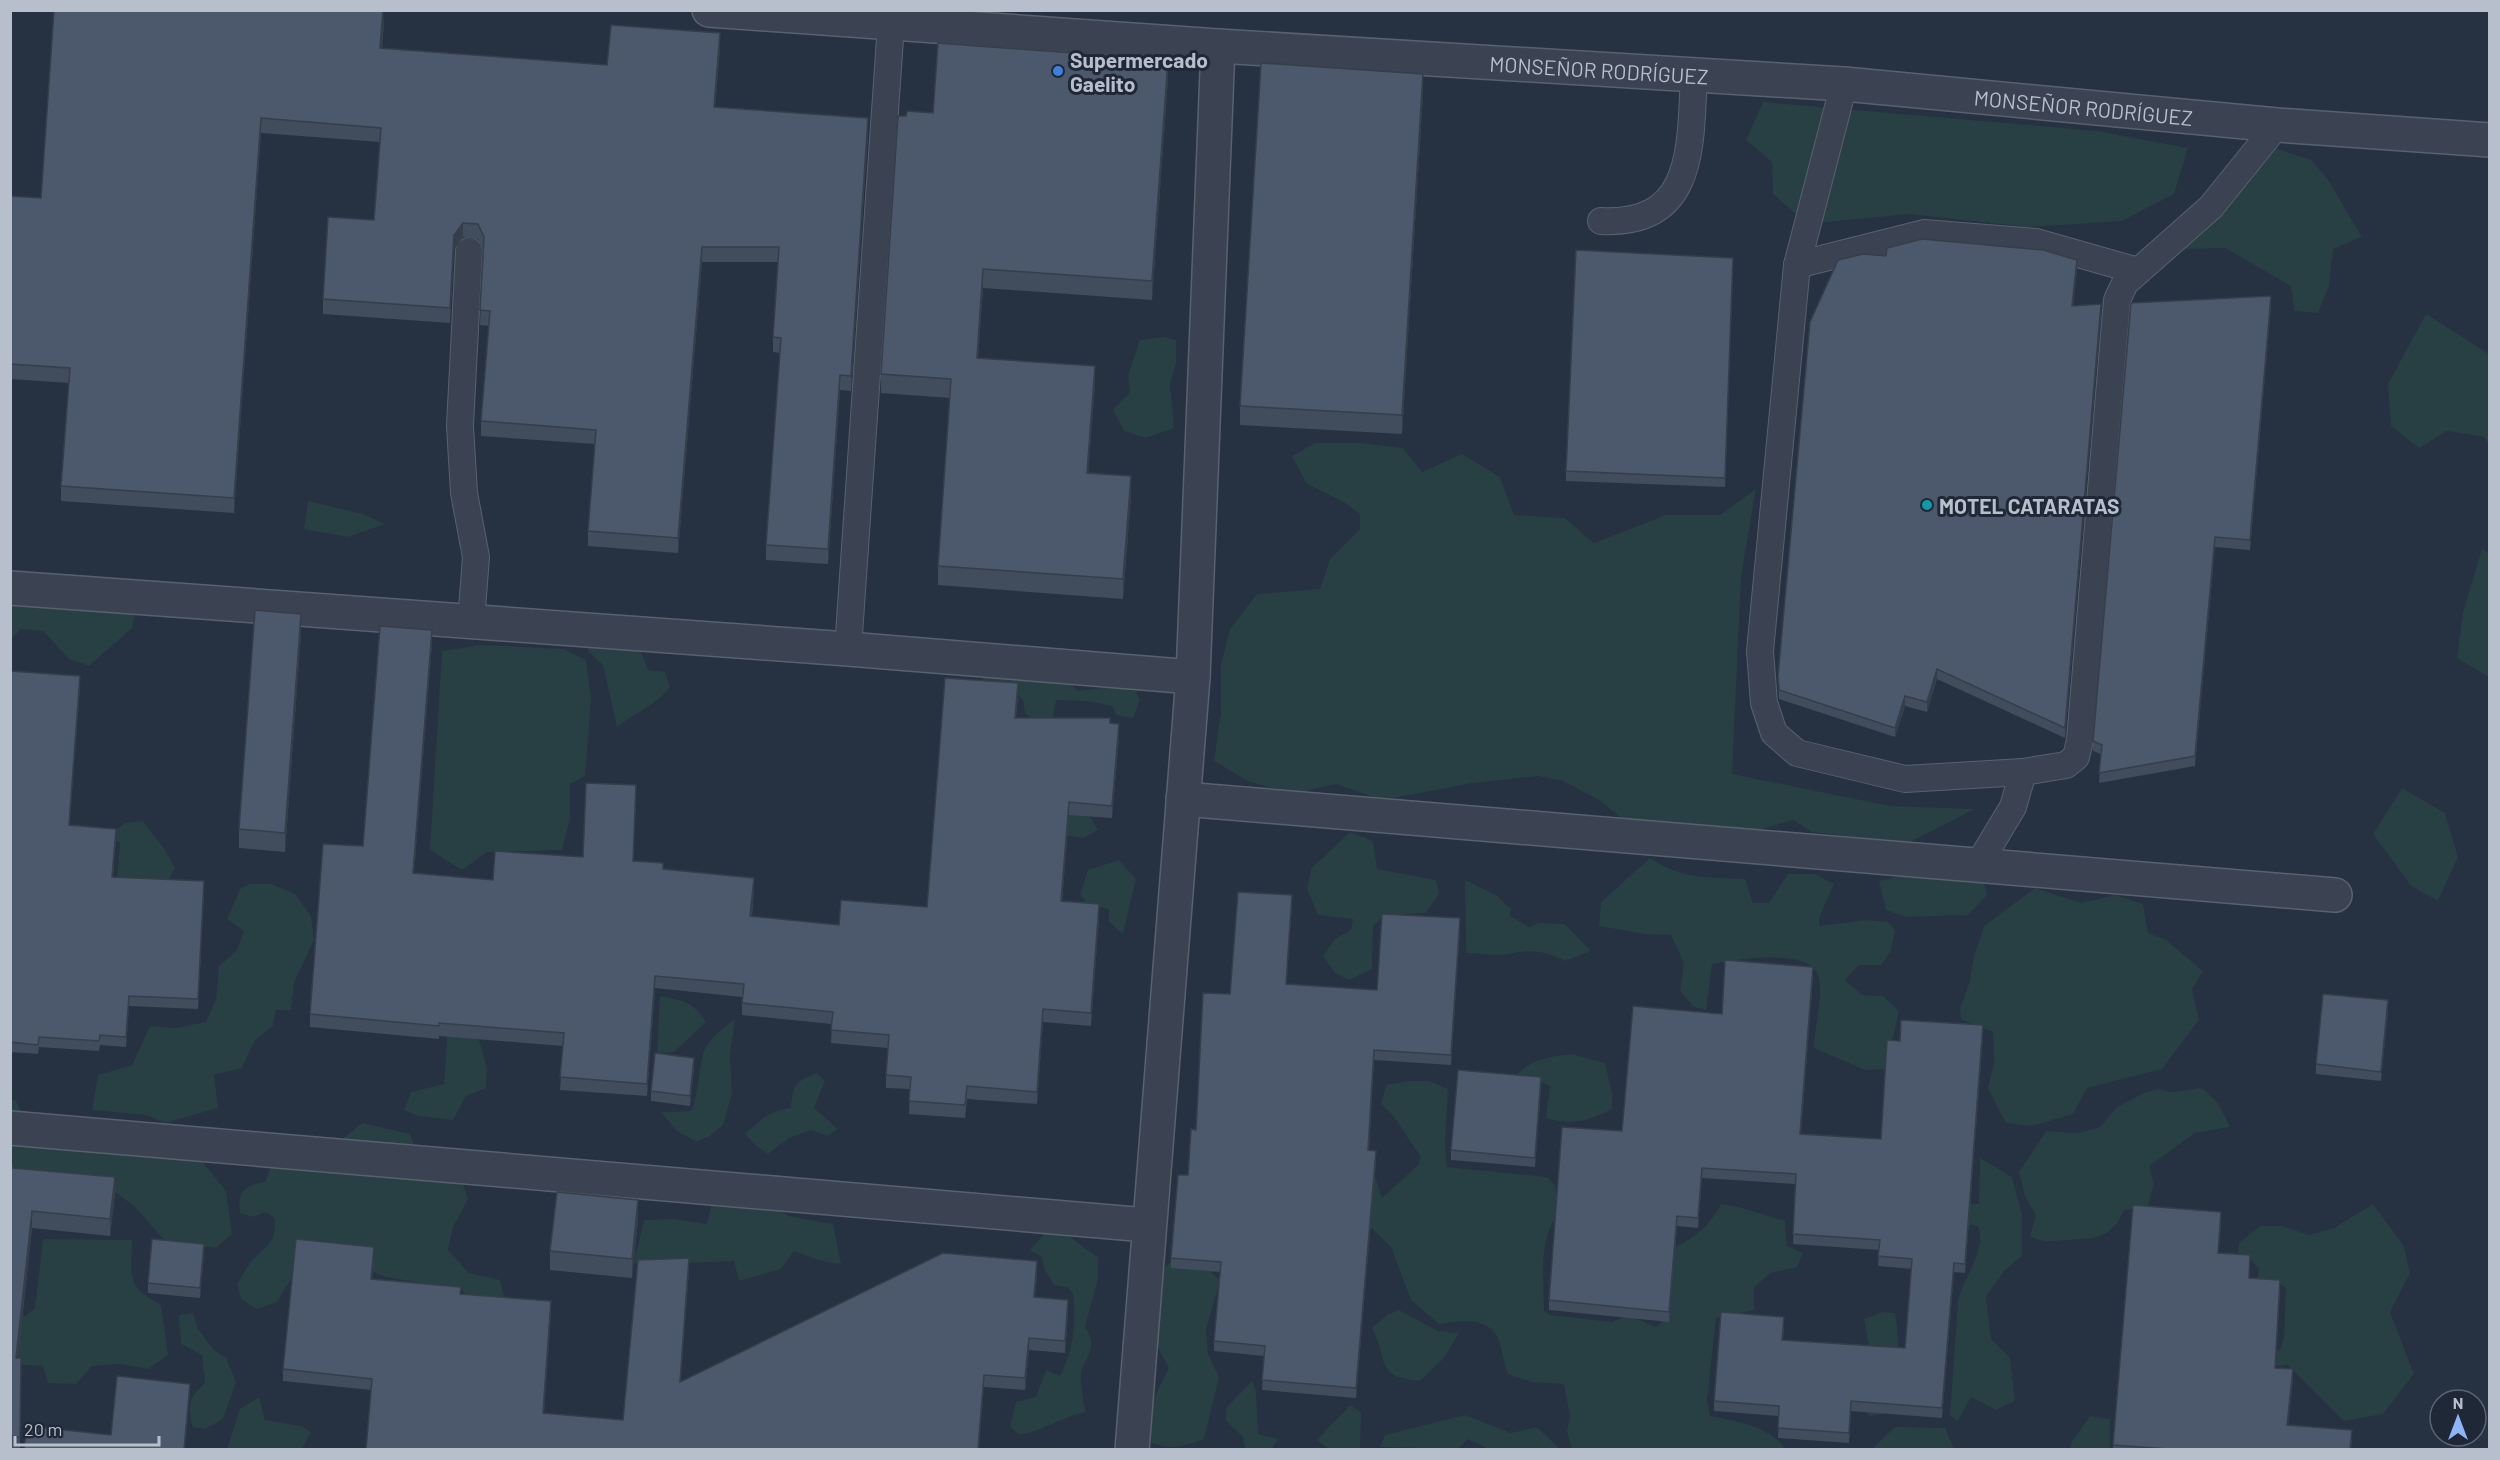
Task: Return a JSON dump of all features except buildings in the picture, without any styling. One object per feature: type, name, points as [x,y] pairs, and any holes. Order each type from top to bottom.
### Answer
[{"type":"street","name":"MONSEÑOR RODRÍGUEZ","points":[[709,10],[1218,46],[1844,84],[2277,125],[2490,140]]},
{"type":"street","points":[[1132,1449],[1193,677],[1218,46]]},
{"type":"street","points":[[10,588],[848,649],[1193,677]]},
{"type":"street","points":[[1183,799],[2335,895]]},
{"type":"street","points":[[10,1128],[1148,1225]]},
{"type":"lane","points":[[848,649],[891,24]]},
{"type":"lane","points":[[1601,220],[1627,222],[1666,204],[1684,173],[1690,143],[1694,75]]},
{"type":"lane","points":[[1844,84],[1797,265],[1760,651],[1764,703],[1774,733],[1797,753],[1905,779],[2023,772],[2066,765],[2076,757],[2080,740],[2117,300],[2125,283],[2211,207],[2277,125]]},
{"type":"lane","points":[[1797,265],[1924,233],[2036,242],[2138,271]]},
{"type":"lane","points":[[469,251],[460,426],[464,493],[476,557],[471,622]]},
{"type":"lane","points":[[1978,865],[2013,807],[2023,772]]},
{"type":"green space","points":[[1763,102],[2097,131],[2188,148],[2174,194],[2122,221],[2027,227],[1909,214],[1807,224],[1773,194],[1772,162],[1746,140]]},
{"type":"green space","points":[[2272,147],[2311,160],[2327,178],[2362,237],[2333,249],[2329,286],[2318,313],[2294,311],[2291,286],[2225,248],[2185,249],[2166,238]]},
{"type":"green space","points":[[2426,314],[2489,354],[2489,445],[2484,437],[2447,431],[2419,448],[2391,426],[2388,384]]},
{"type":"green space","points":[[1164,337],[1176,340],[1176,363],[1170,384],[1174,428],[1146,438],[1124,431],[1113,410],[1130,392],[1128,375],[1140,340]]},
{"type":"green space","points":[[1315,443],[1359,443],[1403,448],[1422,472],[1462,454],[1500,477],[1514,515],[1565,518],[1594,543],[1666,515],[1720,515],[1756,489],[1741,577],[1732,774],[1890,806],[1975,809],[1908,843],[1812,832],[1793,820],[1735,837],[1642,834],[1599,800],[1563,781],[1538,776],[1473,783],[1382,800],[1336,784],[1292,794],[1248,781],[1214,761],[1221,712],[1221,664],[1230,629],[1257,594],[1320,589],[1330,559],[1360,529],[1360,514],[1345,503],[1306,483],[1292,456]]},
{"type":"green space","points":[[308,501],[363,514],[385,524],[348,537],[304,529]]},
{"type":"green space","points":[[2482,549],[2489,553],[2489,677],[2457,658],[2463,612]]},
{"type":"green space","points":[[10,580],[135,612],[132,628],[89,666],[69,659],[43,631],[21,629],[11,639]]},
{"type":"green space","points":[[586,627],[632,629],[648,670],[665,672],[670,687],[652,704],[617,727],[603,665],[588,651]]},
{"type":"green space","points":[[482,645],[564,649],[586,660],[591,698],[585,776],[570,784],[570,819],[562,850],[487,852],[462,870],[430,850],[442,651]]},
{"type":"green space","points":[[1003,660],[1044,662],[1078,691],[1117,686],[1134,687],[1140,700],[1133,718],[1116,715],[1112,706],[1086,701],[1056,700],[1053,718],[1033,718],[1025,714],[1023,700],[1014,692],[998,691],[981,680]]},
{"type":"green space","points":[[2402,788],[2445,813],[2458,857],[2438,901],[2411,886],[2373,834]]},
{"type":"green space","points":[[1044,791],[1087,812],[1098,830],[1083,838],[1055,834]]},
{"type":"green space","points":[[143,821],[165,850],[175,868],[167,883],[117,880],[120,843],[108,836],[125,823]]},
{"type":"green space","points":[[1350,832],[1373,841],[1377,869],[1436,880],[1439,894],[1426,913],[1385,915],[1373,926],[1372,969],[1349,980],[1335,973],[1323,956],[1335,939],[1351,930],[1353,919],[1318,915],[1307,889],[1311,869]]},
{"type":"green space","points":[[1650,858],[1685,874],[1745,879],[1753,903],[1769,903],[1788,874],[1815,874],[1834,884],[1819,918],[1819,926],[1867,920],[1888,922],[1895,930],[1891,951],[1881,965],[1859,965],[1845,980],[1862,995],[1883,996],[1899,1011],[1886,1069],[1865,1070],[1814,1048],[1820,995],[1819,978],[1814,968],[1803,962],[1788,958],[1754,958],[1712,964],[1706,1010],[1694,1007],[1680,991],[1684,963],[1671,935],[1645,934],[1599,926],[1601,902]]},
{"type":"green space","points":[[1119,860],[1136,879],[1123,934],[1109,922],[1109,909],[1088,905],[1080,894],[1088,870]]},
{"type":"green space","points":[[1914,873],[1983,879],[1987,895],[1968,915],[1906,917],[1886,910],[1879,881]]},
{"type":"green space","points":[[1465,880],[1496,895],[1511,909],[1510,916],[1529,927],[1539,923],[1565,924],[1591,951],[1565,961],[1537,952],[1499,955],[1466,953]]},
{"type":"green space","points":[[250,884],[272,884],[295,894],[311,916],[314,940],[294,983],[291,1010],[276,1010],[273,1026],[255,1040],[242,1068],[214,1075],[218,1108],[165,1123],[146,1115],[92,1110],[98,1075],[132,1065],[150,1026],[175,1028],[206,1022],[216,999],[219,966],[237,950],[244,931],[227,919],[240,889]]},
{"type":"green space","points":[[2035,888],[2081,903],[2115,895],[2143,904],[2148,933],[2166,940],[2203,971],[2192,989],[2199,1020],[2162,1069],[2087,1088],[2073,1114],[2032,1126],[2006,1123],[1988,1089],[1994,1061],[1993,1032],[1961,1019],[1960,1008],[1970,981],[1973,960],[1984,926]]},
{"type":"green space","points":[[660,996],[687,1003],[697,1010],[706,1022],[674,1052],[657,1053]]},
{"type":"green space","points":[[735,1019],[730,1055],[732,1094],[723,1125],[710,1136],[696,1142],[677,1131],[661,1112],[691,1111],[705,1049],[716,1034]]},
{"type":"green space","points":[[448,1021],[474,1023],[487,1068],[486,1088],[466,1096],[453,1120],[419,1116],[404,1110],[411,1092],[444,1084]]},
{"type":"green space","points":[[1572,1054],[1605,1063],[1612,1093],[1612,1109],[1580,1121],[1564,1122],[1546,1118],[1550,1086],[1536,1080],[1514,1079],[1532,1063]]},
{"type":"green space","points":[[817,1073],[825,1081],[814,1108],[838,1129],[828,1136],[811,1130],[789,1138],[768,1154],[755,1145],[745,1134],[771,1113],[791,1108],[796,1085]]},
{"type":"green space","points":[[1408,1081],[1429,1081],[1448,1089],[1445,1142],[1447,1167],[1547,1177],[1555,1185],[1559,1212],[1548,1234],[1543,1272],[1544,1311],[1550,1315],[1612,1322],[1622,1318],[1635,1318],[1656,1327],[1670,1315],[1669,1250],[1700,1232],[1721,1204],[1785,1221],[1787,1246],[1803,1253],[1797,1267],[1770,1273],[1754,1288],[1754,1310],[1716,1318],[1707,1400],[1710,1416],[1761,1430],[1779,1441],[1786,1449],[1572,1449],[1567,1432],[1570,1416],[1564,1384],[1532,1382],[1508,1374],[1495,1333],[1481,1323],[1464,1321],[1439,1324],[1411,1300],[1391,1247],[1372,1228],[1324,1246],[1374,1173],[1382,1198],[1419,1164],[1420,1155],[1381,1104],[1386,1085]]},
{"type":"green space","points":[[2202,1088],[2218,1103],[2230,1127],[2195,1133],[2149,1166],[2154,1184],[2147,1209],[2124,1210],[2114,1227],[2101,1236],[2093,1238],[2048,1241],[2030,1236],[2036,1215],[2025,1197],[2019,1172],[2046,1131],[2079,1133],[2100,1127],[2117,1107],[2144,1093],[2158,1089],[2171,1092]]},
{"type":"green space","points":[[10,1099],[16,1101],[36,1145],[199,1158],[226,1191],[232,1234],[216,1248],[166,1242],[134,1206],[100,1181],[11,1174]]},
{"type":"green space","points":[[362,1123],[410,1134],[424,1169],[461,1177],[468,1199],[453,1227],[448,1250],[469,1273],[500,1280],[505,1300],[469,1298],[461,1289],[385,1277],[361,1266],[293,1276],[277,1302],[257,1309],[241,1299],[237,1284],[250,1263],[271,1240],[274,1234],[275,1219],[266,1212],[253,1217],[240,1213],[241,1195],[252,1185],[265,1182],[271,1166],[314,1162]]},
{"type":"green space","points":[[1980,1158],[2012,1177],[2022,1214],[2022,1256],[2004,1271],[1986,1297],[1991,1339],[2010,1358],[2015,1401],[1996,1410],[1971,1397],[1958,1421],[1950,1416],[1958,1301],[1977,1254],[1980,1235],[1978,1226],[1960,1223],[1935,1205],[1979,1204]]},
{"type":"green space","points":[[712,1202],[773,1204],[788,1216],[833,1224],[841,1264],[823,1261],[794,1251],[781,1269],[739,1281],[734,1261],[687,1263],[643,1270],[634,1262],[644,1220],[672,1219],[707,1224]]},
{"type":"green space","points":[[2373,1204],[2404,1246],[2410,1273],[2390,1312],[2414,1374],[2383,1414],[2344,1421],[2288,1365],[2244,1368],[2231,1349],[2280,1350],[2284,1337],[2286,1288],[2276,1281],[2257,1280],[2259,1269],[2250,1259],[2238,1253],[2239,1243],[2260,1226],[2282,1226],[2309,1235],[2334,1228]]},
{"type":"green space","points":[[1052,1225],[1098,1257],[1098,1279],[1085,1327],[1089,1334],[1091,1347],[1081,1373],[1085,1412],[1019,1435],[1010,1426],[1016,1402],[1036,1397],[1046,1370],[1060,1376],[1073,1336],[1073,1294],[1067,1287],[1054,1285],[1044,1269],[1042,1257],[1030,1250]]},
{"type":"green space","points":[[43,1239],[132,1240],[133,1279],[141,1292],[161,1305],[168,1355],[148,1369],[121,1364],[92,1366],[76,1384],[48,1383],[43,1366],[11,1364],[10,1315],[25,1316],[35,1308]]},
{"type":"green space","points":[[1198,1258],[1220,1281],[1206,1329],[1208,1354],[1219,1377],[1204,1439],[1177,1447],[1162,1446],[1136,1434],[1169,1368],[1138,1312],[1147,1289],[1171,1261]]},
{"type":"green space","points":[[1399,1310],[1438,1331],[1459,1333],[1444,1358],[1420,1381],[1405,1379],[1389,1371],[1372,1328],[1387,1315]]},
{"type":"green space","points":[[1883,1312],[1895,1313],[1898,1339],[1897,1363],[1888,1413],[1870,1416],[1861,1408],[1869,1346],[1864,1319]]},
{"type":"green space","points":[[193,1313],[198,1329],[214,1350],[226,1358],[236,1382],[223,1419],[205,1429],[193,1427],[190,1414],[193,1397],[205,1383],[202,1355],[181,1344],[179,1315]]},
{"type":"green space","points":[[1252,1381],[1256,1392],[1258,1434],[1278,1439],[1271,1449],[1245,1449],[1243,1437],[1226,1421],[1226,1408]]},
{"type":"green space","points":[[259,1397],[265,1420],[301,1426],[311,1432],[302,1449],[227,1449],[240,1409]]},
{"type":"green space","points":[[1350,1405],[1361,1412],[1360,1449],[1329,1449],[1317,1440]]},
{"type":"green space","points":[[1465,1415],[1511,1433],[1537,1427],[1560,1449],[1489,1449],[1468,1439],[1458,1449],[1380,1447],[1385,1435]]},
{"type":"green space","points":[[2090,1416],[2110,1419],[2110,1449],[2070,1449],[2071,1443]]},
{"type":"green space","points":[[1895,1427],[1945,1428],[1954,1449],[1872,1449]]},
{"type":"place","name":"Supermercado Gaelito","points":[[1058,71]]},
{"type":"place","name":"MOTEL CATARATAS","points":[[1927,505]]}]
